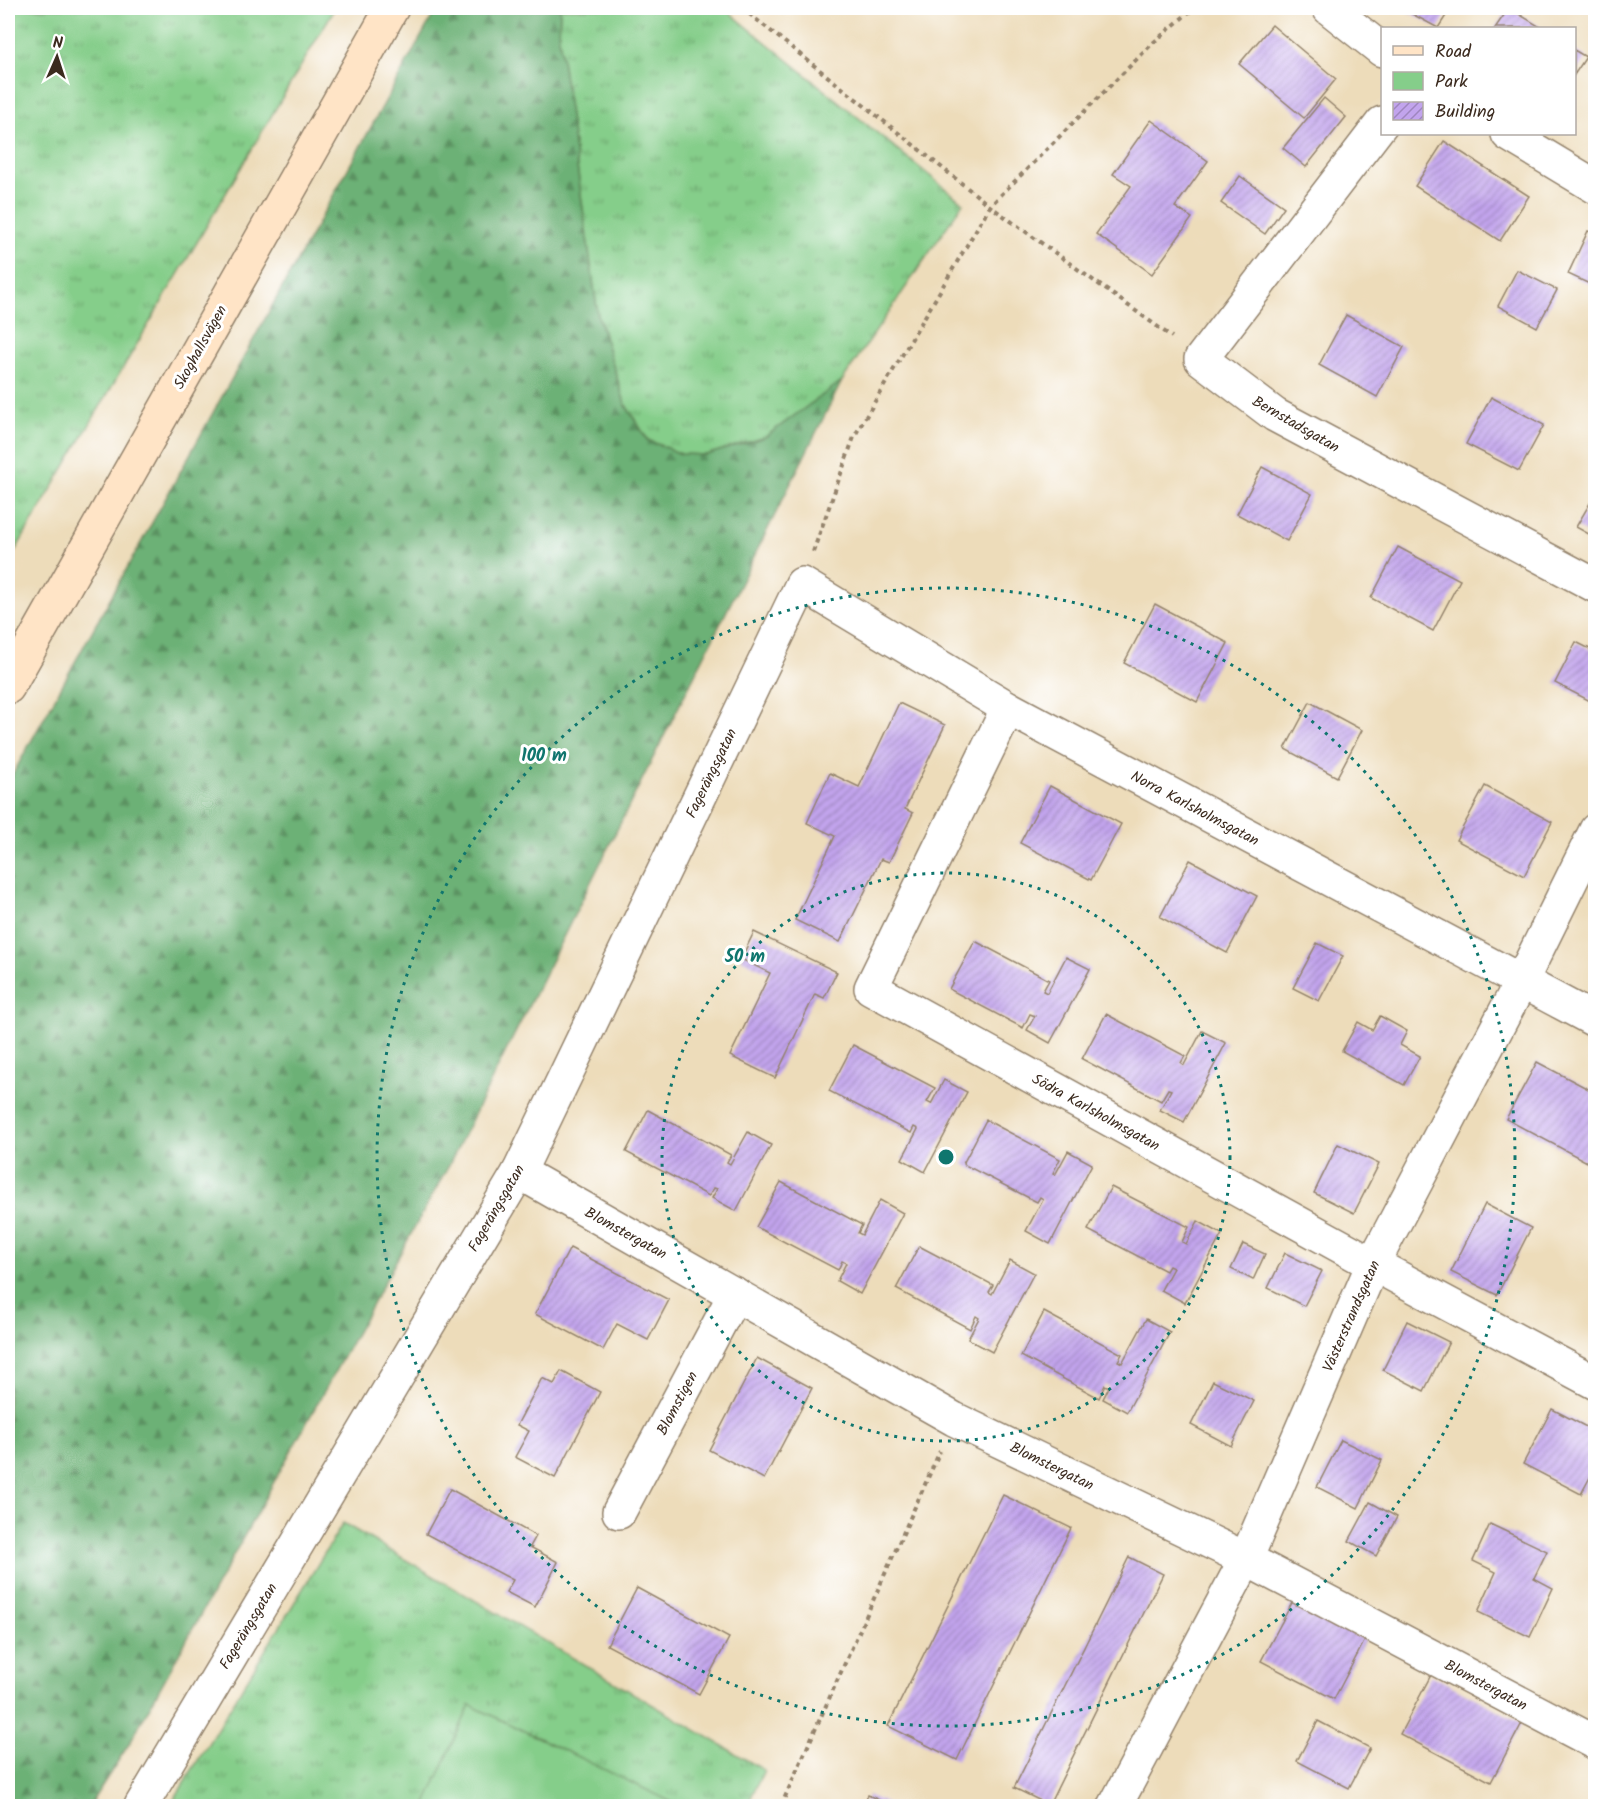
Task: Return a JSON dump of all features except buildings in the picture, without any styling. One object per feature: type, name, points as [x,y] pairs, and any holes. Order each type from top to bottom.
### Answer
[{"type":"main road","name":"Skoghallsvägen","points":[[8,687],[392,8]]},
{"type":"street","points":[[1329,8],[1381,48]]},
{"type":"street","points":[[1201,359],[1381,126]]},
{"type":"street","points":[[1510,135],[1596,187]]},
{"type":"street","name":"Bernstadsgatan","points":[[1201,359],[1275,415],[1596,586]]},
{"type":"street","name":"Norra Karlsholmsgatan","points":[[802,584],[1008,708],[1596,1021]]},
{"type":"street","name":"Fagerängsgatan","points":[[141,1806],[519,1172],[802,584]]},
{"type":"street","name":"Södra Karlsholmsgatan","points":[[1008,708],[871,988],[1373,1264],[1596,1383]]},
{"type":"street","name":"Västerstrandsgatan","points":[[1115,1806],[1246,1559],[1373,1264],[1521,982],[1596,830]]},
{"type":"street","name":"Blomstergatan","points":[[519,1172],[954,1419],[1246,1559],[1596,1743]]},
{"type":"street","name":"Blomstigen","points":[[618,1512],[735,1294]]},
{"type":"path","points":[[742,8],[990,206],[1201,359]]},
{"type":"path","points":[[802,584],[854,437],[990,206],[1154,42],[1194,8]]},
{"type":"path","points":[[782,1806],[954,1419]]},
{"type":"green space","points":[[8,8],[335,8],[8,563]]},
{"type":"green space","points":[[437,8],[560,8],[559,38],[598,316],[625,404],[647,440],[681,454],[706,455],[765,437],[842,381],[447,1169],[129,1744],[89,1806],[8,1806],[8,783]]},
{"type":"green space","points":[[560,8],[724,8],[963,203],[842,381],[765,437],[706,455],[681,454],[648,440],[625,404],[598,316],[559,38]]},
{"type":"green space","points":[[343,1523],[764,1770],[747,1806],[170,1806]]},
{"type":"green space","points":[[470,1705],[676,1804],[675,1806],[425,1806]]}]
